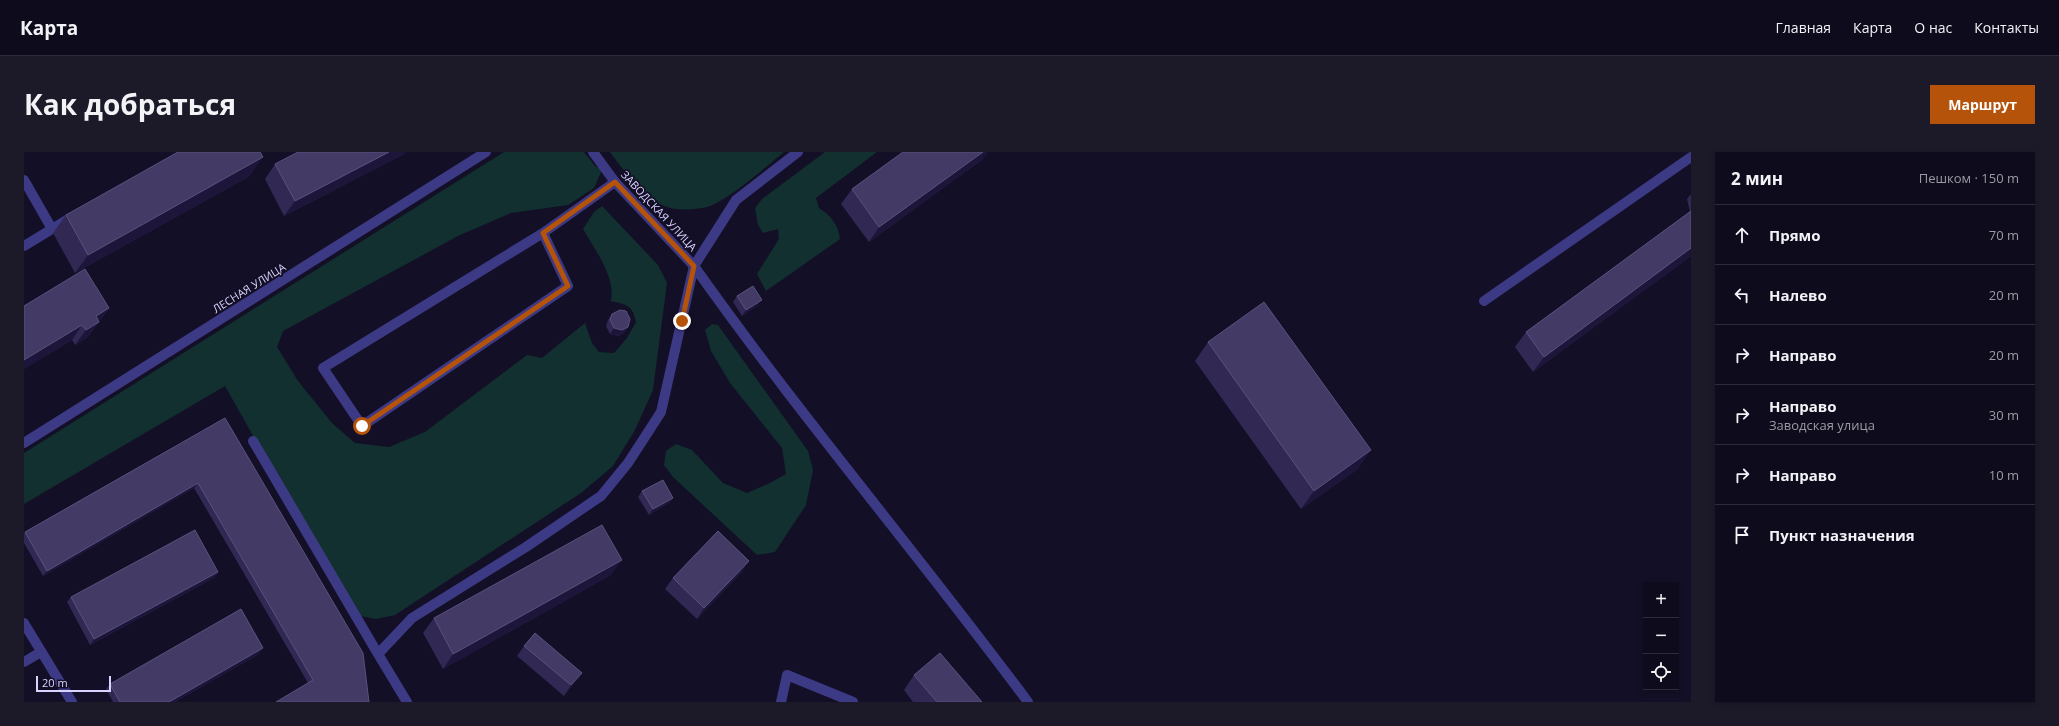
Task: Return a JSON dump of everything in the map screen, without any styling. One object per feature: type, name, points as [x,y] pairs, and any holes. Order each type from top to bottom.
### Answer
[{"type":"street","name":"ЛЕСНАЯ УЛИЦА","points":[[24,442],[486,152]]},
{"type":"street","name":"ЗАВОДСКАЯ УЛИЦА","points":[[594,152],[615,182],[694,266],[790,394],[972,625],[1028,702]]},
{"type":"street","points":[[378,654],[412,618],[526,547],[601,496],[628,463],[661,412],[694,266],[736,200],[798,152]]},
{"type":"street","points":[[1484,301],[1691,157]]},
{"type":"street","points":[[24,180],[52,229]]},
{"type":"street","points":[[543,233],[568,286],[362,426],[323,368],[543,233],[615,182]]},
{"type":"street","points":[[24,246],[79,213]]},
{"type":"street","points":[[253,441],[407,702]]},
{"type":"street","points":[[24,623],[72,702]]},
{"type":"street","points":[[24,662],[41,652]]},
{"type":"street","points":[[781,702],[786,675],[853,702]]},
{"type":"green space","points":[[504,152],[584,152],[595,166],[602,170],[594,188],[568,205],[511,213],[458,236],[283,331],[277,347],[298,381],[332,423],[355,443],[389,447],[425,432],[527,355],[542,358],[585,323],[592,343],[599,352],[614,353],[627,338],[636,322],[631,309],[625,305],[611,301],[612,292],[608,273],[583,229],[594,212],[602,206],[658,265],[667,283],[653,390],[635,430],[613,466],[581,493],[395,615],[376,619],[360,616],[317,549],[225,386],[24,504],[24,453]]},
{"type":"green space","points":[[610,152],[784,152],[746,183],[715,204],[707,207],[686,210],[669,208],[657,202],[642,190]]},
{"type":"green space","points":[[825,152],[877,152],[816,198],[819,208],[830,217],[836,225],[840,239],[766,291],[757,274],[779,239],[778,229],[763,233],[758,225],[755,208],[762,199]]},
{"type":"green space","points":[[712,324],[718,325],[808,451],[813,470],[806,505],[775,552],[757,555],[673,477],[664,465],[666,451],[676,444],[692,450],[723,483],[747,493],[786,474],[782,448],[730,383],[711,351],[705,330]]},
{"type":"building","points":[[178,152],[260,152],[263,157],[88,255],[66,215]]},
{"type":"building","points":[[298,152],[389,152],[295,201],[275,164]]},
{"type":"building","points":[[903,152],[983,152],[879,227],[852,189]]},
{"type":"building","points":[[1691,211],[1691,248],[1544,357],[1526,332]]},
{"type":"building","points":[[85,269],[109,308],[96,316],[99,322],[86,330],[82,325],[24,360],[24,306]]},
{"type":"building","points":[[753,286],[762,300],[746,310],[737,296]]},
{"type":"building","points":[[1264,302],[1371,450],[1314,491],[1208,342]]},
{"type":"building","points":[[620,310],[626,311],[630,319],[628,327],[622,330],[614,328],[610,320],[612,314]]},
{"type":"building","points":[[225,418],[363,653],[369,702],[276,702],[313,680],[198,483],[47,571],[25,532]]},
{"type":"building","points":[[663,480],[673,498],[653,509],[642,491]]},
{"type":"building","points":[[602,525],[622,560],[453,654],[434,618]]},
{"type":"building","points":[[195,530],[218,572],[94,639],[71,597]]},
{"type":"building","points":[[718,531],[749,561],[704,608],[673,578]]},
{"type":"building","points":[[241,609],[263,648],[169,702],[120,702],[110,684]]},
{"type":"building","points":[[535,633],[582,673],[571,685],[524,646]]},
{"type":"building","points":[[940,653],[982,702],[937,702],[914,675]]},
{"type":"route","points":[[362,426],[568,286],[543,233],[615,182],[694,266],[682,321]]}]
